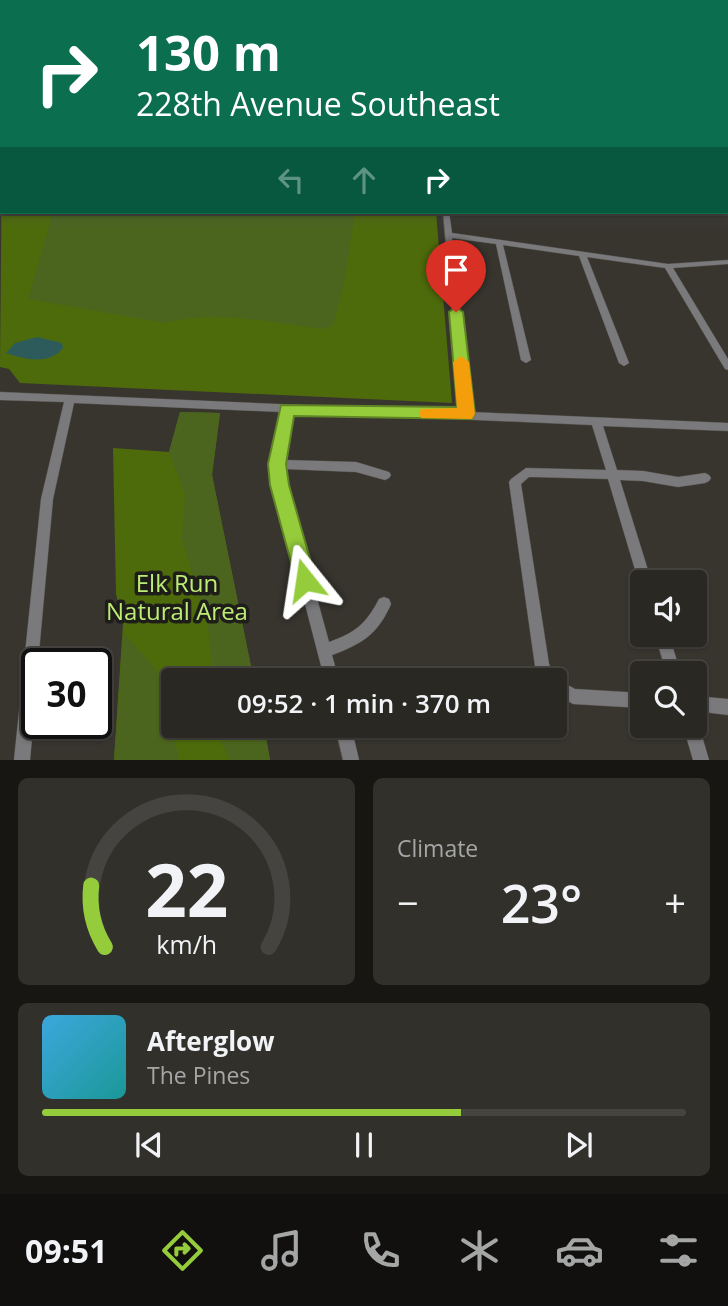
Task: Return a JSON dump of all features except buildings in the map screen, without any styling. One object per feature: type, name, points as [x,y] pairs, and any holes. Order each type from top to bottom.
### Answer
[{"type":"street","points":[[446,214],[466,414]]},
{"type":"street","points":[[449,235],[668,267],[728,262]]},
{"type":"street","points":[[499,242],[526,360]]},
{"type":"street","points":[[582,254],[624,362]]},
{"type":"street","points":[[668,267],[728,367]]},
{"type":"street","points":[[0,396],[728,427]]},
{"type":"street","points":[[22,760],[47,499],[70,400]]},
{"type":"street","points":[[287,410],[277,464],[280,485],[329,668]]},
{"type":"street","points":[[596,421],[642,570]]},
{"type":"street","points":[[277,464],[356,467],[385,475]]},
{"type":"street","points":[[543,668],[513,487],[521,476],[534,472],[613,475],[678,482],[705,478]]},
{"type":"street","points":[[325,652],[361,637],[373,625],[384,604]]},
{"type":"street","points":[[567,693],[573,696],[630,700]]},
{"type":"street","points":[[707,705],[728,707]]},
{"type":"street","points":[[346,738],[351,760]]},
{"type":"street","points":[[695,738],[701,760]]},
{"type":"green space","points":[[1,214],[436,214],[452,403],[20,383],[9,369],[0,367]]},
{"type":"green space","points":[[52,214],[355,214],[344,285],[333,325],[324,329],[224,317],[166,323],[28,299]]},
{"type":"green space","name":"Elk Run Natural Area","points":[[180,412],[220,413],[212,475],[251,668],[161,668],[161,738],[266,738],[270,760],[114,760],[123,624],[116,594],[113,448],[169,452]]},
{"type":"green space","points":[[180,412],[220,413],[212,475],[251,668],[213,668],[208,627],[182,539],[185,495],[169,452]]},
{"type":"green space","points":[[123,632],[160,674],[161,738],[175,738],[179,760],[114,760]]},
{"type":"green space","points":[[266,738],[270,760],[230,760],[220,740]]},
{"type":"water","points":[[37,337],[62,343],[63,348],[51,357],[37,360],[6,353],[15,343]]},
{"type":"slow traffic","points":[[427,413],[466,414],[461,362]]},
{"type":"route","points":[[305,580],[277,464],[278,445],[287,410],[466,414],[456,312]]}]
